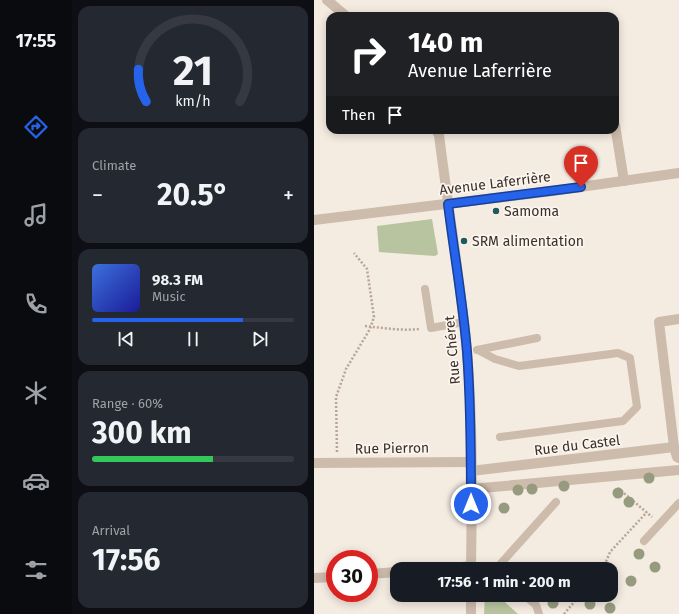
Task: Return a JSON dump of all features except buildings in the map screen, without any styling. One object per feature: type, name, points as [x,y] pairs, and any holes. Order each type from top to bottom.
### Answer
[{"type":"street","points":[[326,0],[341,12]]},
{"type":"street","name":"Rue Chéret","points":[[438,134],[461,294],[467,352],[471,420],[471,562]]},
{"type":"street","points":[[616,134],[624,181]]},
{"type":"street","name":"Avenue Laferrière","points":[[314,220],[448,204],[679,173]]},
{"type":"street","points":[[679,318],[659,322],[674,447],[677,457],[679,458]]},
{"type":"street","name":"Rue du Castel","points":[[471,467],[674,447]]},
{"type":"street","name":"Rue Pierron","points":[[314,464],[471,467]]},
{"type":"street","points":[[471,489],[679,470]]},
{"type":"street","points":[[378,573],[390,572]]},
{"type":"street","points":[[314,578],[326,577]]},
{"type":"street","points":[[471,602],[471,614]]},
{"type":"lane","points":[[425,289],[431,328],[464,322]]},
{"type":"lane","points":[[467,352],[537,338]]},
{"type":"lane","points":[[478,350],[495,359],[519,366],[618,353],[630,358],[637,407],[623,421],[500,437]]},
{"type":"lane","points":[[501,562],[556,502]]},
{"type":"lane","points":[[644,541],[679,503]]},
{"type":"lane","points":[[532,602],[536,605],[539,614]]},
{"type":"path","points":[[337,456],[336,397],[346,369],[371,327],[374,317],[367,269],[354,253]]},
{"type":"path","points":[[365,326],[411,330]]},
{"type":"path","points":[[604,476],[660,524]]},
{"type":"path","points":[[606,562],[610,552],[647,512]]},
{"type":"path","points":[[564,614],[574,602]]},
{"type":"green space","points":[[432,219],[438,254],[435,256],[379,252],[377,226]]},
{"type":"green space","points":[[485,602],[505,602],[518,614],[484,614]]},
{"type":"place","name":"Samoma","points":[[496,211]]},
{"type":"place","name":"SRM alimentation","points":[[464,241]]},
{"type":"route","points":[[471,504],[471,420],[467,352],[461,294],[448,204],[581,187]]}]
